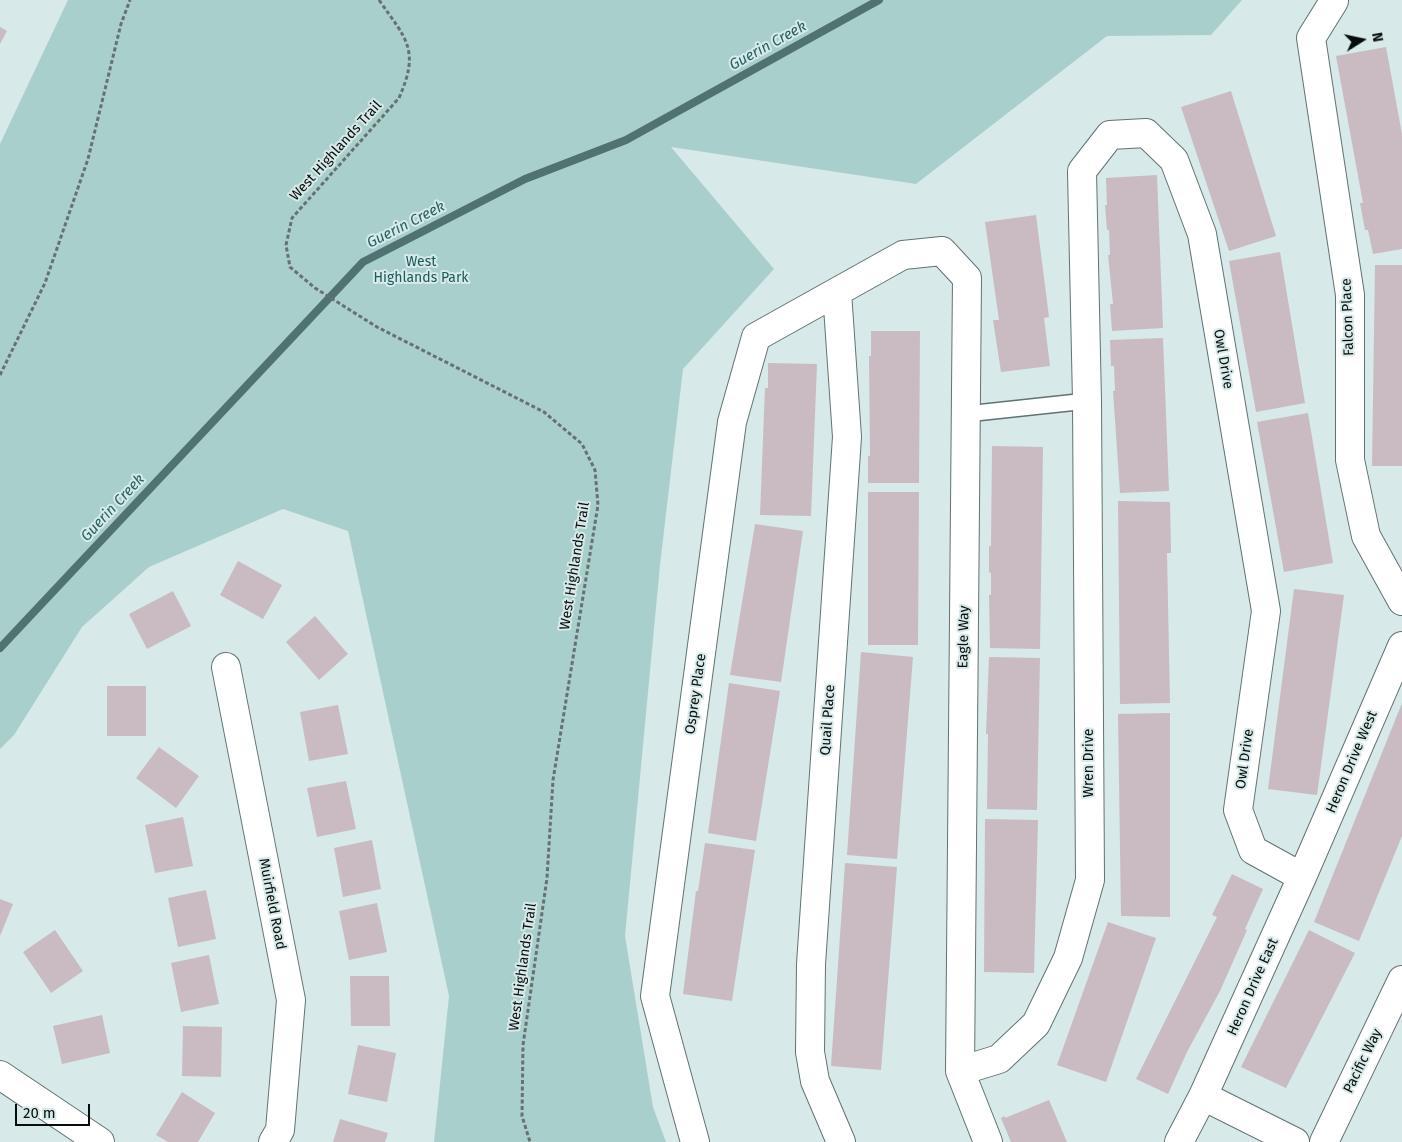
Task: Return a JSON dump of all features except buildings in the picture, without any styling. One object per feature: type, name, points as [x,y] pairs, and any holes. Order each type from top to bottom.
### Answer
[{"type":"street","name":"Falcon Place","points":[[1334,1],[1310,38],[1350,295],[1350,460],[1366,536],[1402,602]]},
{"type":"street","name":"Owl Drive","points":[[1087,401],[1082,171],[1110,135],[1146,133],[1174,160],[1202,234],[1266,611],[1238,810],[1253,850],[1302,877]]},
{"type":"street","name":"Eagle Way","points":[[837,292],[903,256],[942,251],[967,278],[960,1072],[988,1142]]},
{"type":"street","name":"Osprey Place","points":[[695,1142],[655,996],[732,422],[756,337],[837,292]]},
{"type":"street","name":"Quail Place","points":[[837,292],[846,437],[812,964],[810,1052],[815,1080],[841,1142]]},
{"type":"street","name":"Wren Drive","points":[[960,1072],[999,1059],[1036,1024],[1068,958],[1090,880],[1087,401]]},
{"type":"street","name":"Heron Drive West","points":[[1302,877],[1402,646]]},
{"type":"street","name":"Muirfield Road","points":[[226,667],[291,1000],[280,1130],[273,1142]]},
{"type":"street","name":"Heron Drive East","points":[[1203,1096],[1302,877]]},
{"type":"street","name":"Pacific Way","points":[[1324,1142],[1402,980]]},
{"type":"street","points":[[0,1075],[100,1142]]},
{"type":"street","points":[[1179,1142],[1203,1096],[1295,1142]]},
{"type":"lane","points":[[966,414],[1087,401]]},
{"type":"path","points":[[0,375],[45,282],[88,159],[121,24],[130,0]]},
{"type":"path","name":"West Highlands Trail","points":[[379,0],[405,37],[411,59],[407,79],[398,98],[292,218],[286,245],[290,267],[314,288],[377,327],[544,412],[582,444],[594,470],[598,505],[553,780],[547,878],[523,1045],[522,1116],[530,1142]]},
{"type":"green space","name":"West Highlands Park","points":[[68,0],[1242,0],[1211,35],[1107,36],[916,184],[671,147],[774,269],[683,369],[660,565],[625,936],[653,1107],[666,1142],[434,1142],[449,996],[348,531],[283,509],[149,567],[82,627],[14,735],[0,749],[0,144]]},
{"type":"waterway","name":"Guerin Creek","points":[[0,648],[363,262],[525,179],[626,140],[879,0]]}]
